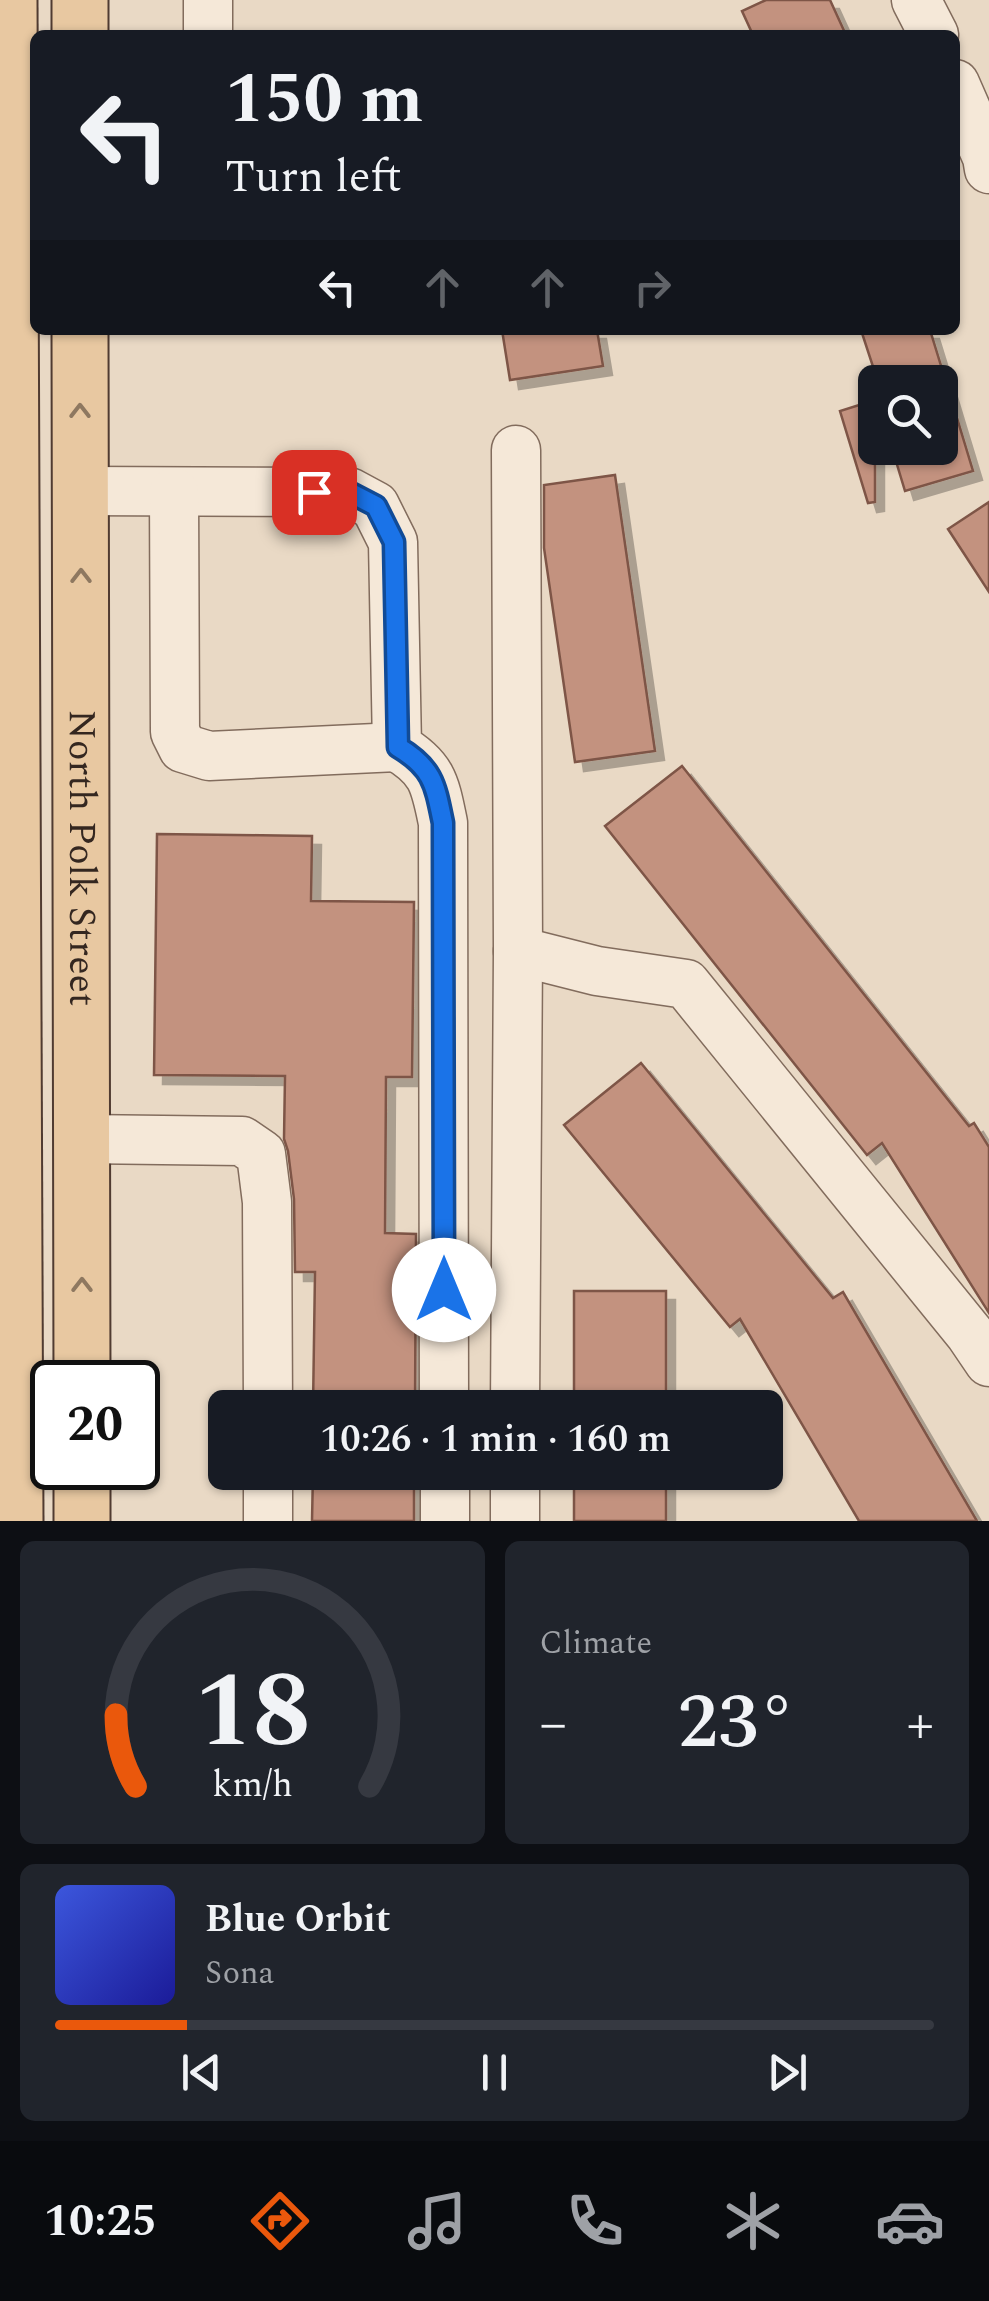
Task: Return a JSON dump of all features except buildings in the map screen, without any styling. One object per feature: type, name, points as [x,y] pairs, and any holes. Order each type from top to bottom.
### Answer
[{"type":"main road","name":"North Polk Street","points":[[8,0],[7,1145],[14,1521]]},
{"type":"main road","points":[[80,0],[80,30]]},
{"type":"main road","name":"North Polk Street","points":[[80,335],[82,1360]]},
{"type":"main road","points":[[6,492],[81,491]]},
{"type":"main road","points":[[6,853],[82,851]]},
{"type":"main road","points":[[82,1490],[82,1521]]},
{"type":"street","points":[[208,0],[208,30]]},
{"type":"street","points":[[916,0],[931,30]]},
{"type":"street","points":[[960,95],[989,170]]},
{"type":"street","points":[[515,1390],[516,450]]},
{"type":"street","points":[[81,491],[349,492],[376,506],[394,542],[398,747]]},
{"type":"street","points":[[174,492],[175,732],[183,748],[209,756],[398,747],[418,759],[435,784],[443,823],[444,1390]]},
{"type":"street","points":[[518,951],[597,971],[686,984],[989,1362]]},
{"type":"street","points":[[82,1140],[242,1141],[261,1154],[267,1202],[268,1390]]},
{"type":"street","points":[[268,1490],[268,1521]]},
{"type":"street","points":[[444,1490],[445,1521]]},
{"type":"street","points":[[515,1490],[515,1521]]},
{"type":"route","points":[[314,492],[349,492],[376,506],[394,542],[398,747],[418,759],[435,784],[443,823],[444,1290]]}]
